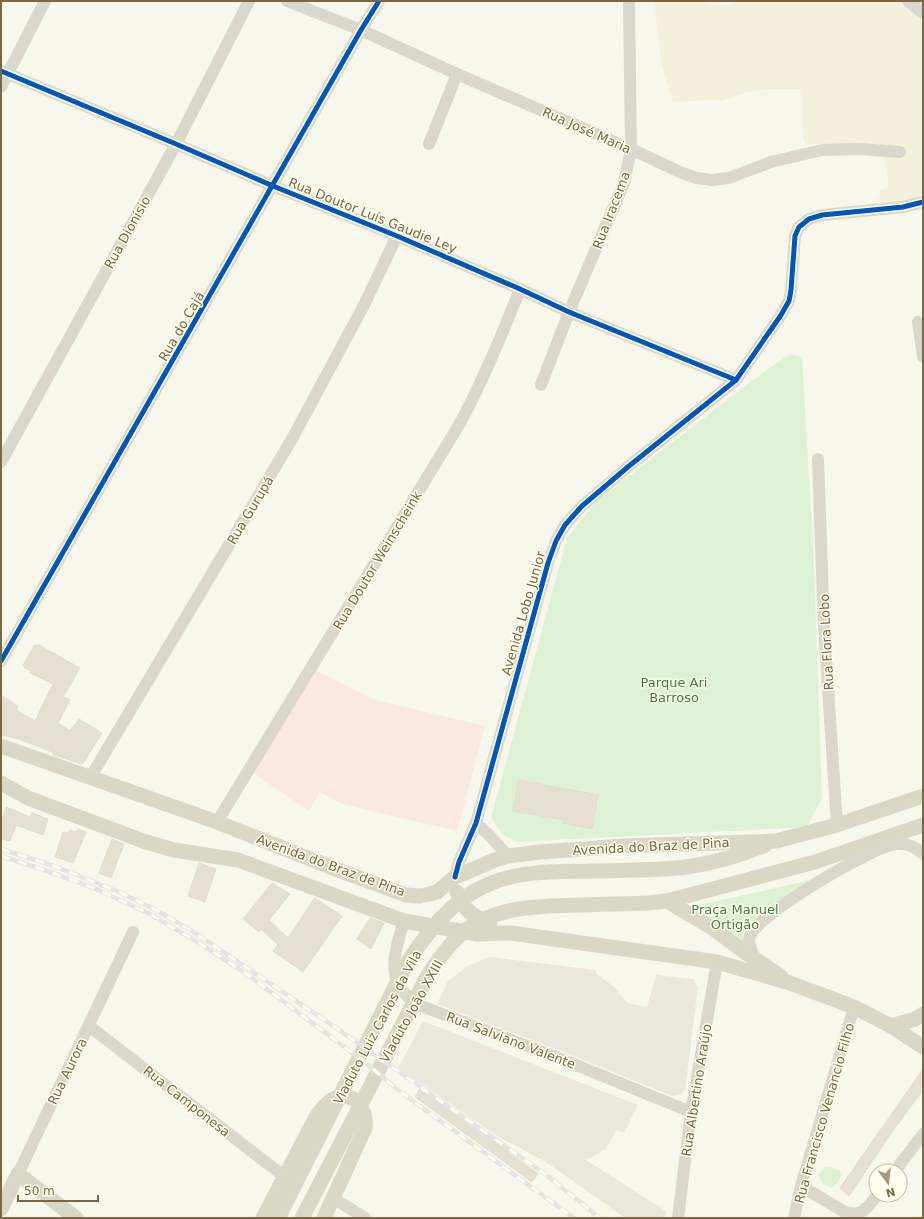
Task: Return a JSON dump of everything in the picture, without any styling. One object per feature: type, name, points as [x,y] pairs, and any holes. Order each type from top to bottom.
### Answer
[{"type":"main road","name":"Avenida do Braz de Pina","points":[[1,746],[217,822],[406,895],[420,896],[437,892],[455,877],[502,858],[540,852],[617,847],[776,841],[838,824],[923,796]]},
{"type":"main road","name":"Avenida do Braz de Pina","points":[[1,783],[28,798],[146,842],[174,850],[238,860],[404,921],[477,934],[511,933],[717,962],[790,983]]},
{"type":"main road","points":[[667,901],[815,862],[923,825]]},
{"type":"main road","name":"Viaduto Luiz Carlos da Vila","points":[[278,1218],[406,965],[417,948],[443,915],[467,896],[490,884],[537,873],[666,869],[692,866],[724,860],[776,841]]},
{"type":"main road","points":[[473,916],[471,907],[472,897],[502,858]]},
{"type":"main road","points":[[455,877],[456,890],[466,910],[473,916],[511,933]]},
{"type":"main road","points":[[667,901],[711,927],[790,983],[854,1007],[892,1026],[923,1047]]},
{"type":"main road","name":"Viaduto João XXIII","points":[[302,1218],[428,975],[436,961],[460,934],[474,925],[504,912],[524,908],[667,901]]},
{"type":"main road","points":[[892,1026],[915,1019],[923,1014]]},
{"type":"main road","points":[[263,1218],[322,1108],[332,1100],[340,1097],[350,1098],[362,1108],[366,1120],[365,1128],[324,1218]]},
{"type":"main road","points":[[18,1174],[76,1218]]},
{"type":"main road","name":"Rua Aurora","points":[[1,1209],[18,1174]]},
{"type":"street","points":[[1,87],[4,73],[45,1]]},
{"type":"street","name":"Rua Dionísio","points":[[1,462],[176,144],[249,1]]},
{"type":"street","name":"Rua José Maria","points":[[287,1],[361,30],[457,74],[631,149],[682,173],[697,178],[711,180],[729,178],[771,162],[822,150],[860,149],[900,152]]},
{"type":"street","name":"Rua do Cajá","points":[[1,662],[274,186],[361,30],[380,1]]},
{"type":"street","name":"Rua Iracema","points":[[541,385],[569,312],[624,183],[631,149],[629,1]]},
{"type":"street","points":[[908,1],[923,13]]},
{"type":"street","name":"Rua Doutor Luís Gaudie Ley","points":[[4,73],[274,186],[398,236],[569,312],[736,380]]},
{"type":"street","points":[[429,144],[457,74]]},
{"type":"street","name":"Avenida Lobo Junior","points":[[455,877],[459,862],[476,824],[548,563],[556,542],[565,525],[582,506],[629,466],[736,380],[789,301],[795,236],[799,227],[809,219],[822,215],[903,207],[923,202]]},
{"type":"street","name":"Rua Gurupá","points":[[90,778],[292,439],[364,305],[398,236]]},
{"type":"street","name":"Rua Doutor Weinscheink","points":[[217,822],[459,425],[477,392],[492,359],[520,289]]},
{"type":"street","points":[[918,322],[923,357]]},
{"type":"street","name":"Rua Flora Lobo","points":[[818,459],[824,627],[838,824]]},
{"type":"street","points":[[476,824],[490,836],[502,858]]},
{"type":"street","points":[[755,959],[749,941],[750,934],[779,907],[819,881],[860,859],[894,844],[907,845],[918,849],[923,854]]},
{"type":"street","name":"Rua Salviano Valente","points":[[404,921],[393,963],[399,987],[406,997],[416,1004],[559,1058],[691,1112]]},
{"type":"street","name":"Rua Aurora","points":[[18,1174],[133,932]]},
{"type":"street","name":"Rua Albertino Araújo","points":[[678,1218],[691,1112],[717,962]]},
{"type":"street","name":"Rua Francisco Venancio Filho","points":[[794,1218],[801,1186],[854,1007]]},
{"type":"street","name":"Rua Camponesa","points":[[89,1026],[285,1177]]},
{"type":"street","points":[[901,1163],[923,1134]]},
{"type":"street","points":[[801,1186],[851,1214],[864,1212],[871,1203]]},
{"type":"street","points":[[333,1198],[365,1218]]},
{"type":"shaded area","points":[[654,1],[697,1],[715,5],[732,5],[738,1],[923,1],[923,196],[903,203],[881,205],[879,191],[889,187],[883,150],[840,144],[805,144],[803,136],[802,89],[770,89],[745,93],[722,101],[710,100],[673,102],[662,66]]},
{"type":"shaded area","points":[[317,671],[376,700],[485,726],[457,831],[342,804],[320,792],[309,811],[253,773]]},
{"type":"shaded area","points":[[489,957],[596,970],[596,973],[614,987],[628,1003],[647,1007],[656,975],[693,979],[698,987],[685,1090],[681,1095],[672,1096],[569,1054],[437,1004],[448,981],[466,967]]},
{"type":"shaded area","points":[[423,1021],[638,1105],[624,1133],[616,1130],[606,1149],[586,1160],[666,1211],[665,1218],[625,1218],[546,1162],[497,1136],[398,1068]]},
{"type":"green space","name":"Parque Ari Barroso","points":[[790,354],[802,357],[814,565],[822,799],[806,827],[517,842],[502,834],[491,818],[567,538],[597,501],[750,382]]},
{"type":"green space","name":"Praça Manuel Ortigão","points":[[816,879],[748,928],[743,936],[743,947],[690,907]]},
{"type":"green space","points":[[829,1167],[839,1170],[841,1175],[838,1182],[832,1188],[823,1184],[818,1175],[824,1168]]},
{"type":"building","points":[[39,645],[80,668],[63,697],[70,700],[58,723],[70,731],[79,719],[102,733],[82,764],[54,755],[52,752],[19,739],[1,735],[1,695],[18,706],[16,710],[35,721],[53,684],[30,673],[31,671],[23,665],[34,646]]},
{"type":"building","points":[[518,780],[598,795],[592,829],[563,823],[564,820],[513,811]]},
{"type":"building","points":[[6,807],[30,817],[32,813],[48,819],[43,835],[16,825],[10,841],[1,839],[1,823]]},
{"type":"building","points":[[78,829],[86,832],[73,863],[55,857],[63,832],[68,833],[70,830],[76,832]]},
{"type":"building","points":[[112,839],[124,844],[111,878],[99,873]]},
{"type":"building","points":[[199,863],[216,869],[205,902],[188,896]]},
{"type":"building","points":[[272,883],[290,894],[269,920],[288,938],[315,898],[342,916],[303,972],[273,951],[278,945],[261,929],[259,932],[243,919]]},
{"type":"building","points":[[370,918],[384,923],[371,949],[357,939]]},
{"type":"building","points":[[923,1069],[923,1090],[871,1163],[868,1163],[868,1168],[849,1196],[840,1188]]},
{"type":"building","points":[[420,1089],[454,1112],[538,1174],[532,1182],[415,1097]]},
{"type":"railway","points":[[1,849],[54,866],[119,892],[156,910],[192,931],[329,1023],[545,1174],[600,1218]]},
{"type":"railway","points":[[1,856],[96,889],[148,913],[201,944],[248,975],[366,1063],[398,1090],[574,1218]]},
{"type":"cycle path","points":[[1,661],[361,30],[379,1]]},
{"type":"cycle path","points":[[1,71],[273,186],[397,236],[520,289],[569,312],[736,380]]},
{"type":"cycle path","points":[[455,877],[459,862],[476,823],[548,563],[556,541],[565,525],[582,506],[629,466],[736,380],[789,301],[795,236],[799,227],[809,219],[822,215],[903,207],[923,202]]}]
